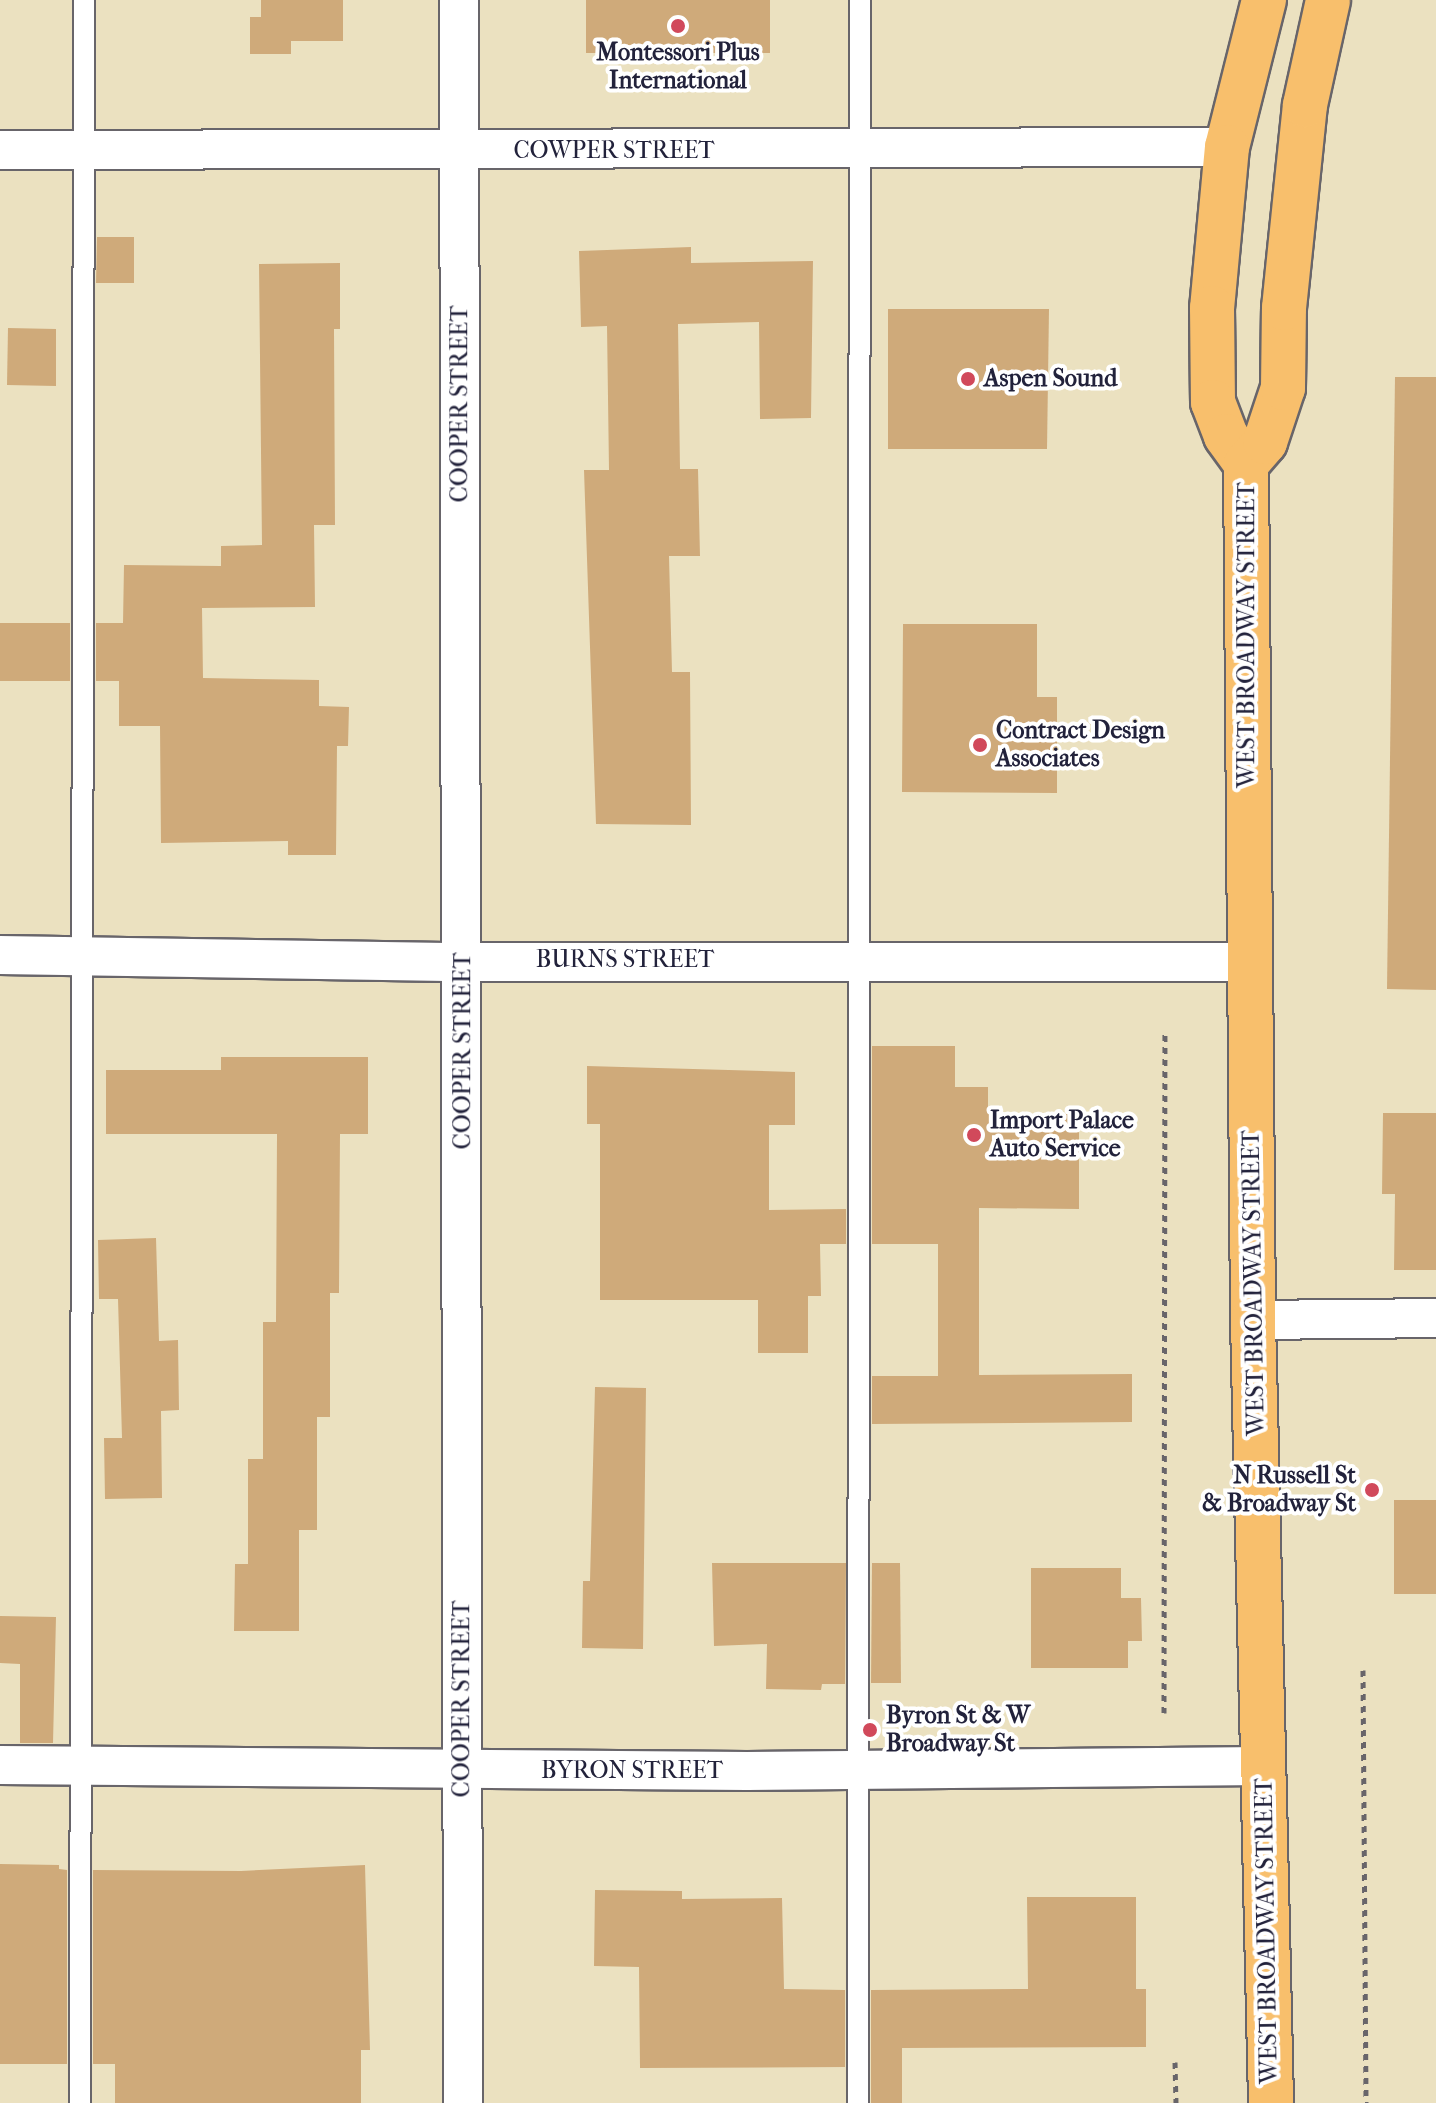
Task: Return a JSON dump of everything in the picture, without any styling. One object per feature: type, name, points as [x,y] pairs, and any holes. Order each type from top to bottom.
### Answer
[{"type":"main road","name":"WEST BROADWAY STREET","points":[[1264,0],[1227,147],[1212,308],[1213,402],[1226,436],[1246,464],[1253,1320],[1271,2103]]},
{"type":"main road","name":"WEST BROADWAY STREET","points":[[1246,464],[1265,442],[1283,388],[1284,308],[1305,105],[1328,0]]},
{"type":"street","name":"COOPER STREET","points":[[459,0],[463,2103]]},
{"type":"street","name":"COWPER STREET","points":[[0,150],[1227,147]]},
{"type":"street","name":"BURNS STREET","points":[[0,955],[463,962],[860,958],[1250,962]]},
{"type":"street","points":[[1253,1320],[1436,1318]]},
{"type":"street","name":"BYRON STREET","points":[[6,1771],[80,1766],[461,1771],[1264,1766]]},
{"type":"lane","points":[[80,2103],[84,0]]},
{"type":"lane","points":[[858,2103],[860,0]]},
{"type":"path","points":[[1164,1713],[1165,1031]]},
{"type":"path","points":[[1363,1670],[1366,2103]]},
{"type":"path","points":[[1175,2062],[1176,2103]]},
{"type":"building","points":[[261,0],[343,0],[343,41],[291,41],[291,54],[250,54],[250,17],[261,17]]},
{"type":"building","name":"Montessori Plus International","points":[[586,0],[770,0],[770,53],[586,53]]},
{"type":"building","points":[[97,237],[134,237],[134,283],[96,283]]},
{"type":"building","points":[[691,247],[691,263],[813,261],[811,418],[760,419],[759,322],[678,324],[680,469],[698,469],[700,556],[669,556],[672,672],[690,672],[691,825],[596,824],[584,470],[609,470],[607,326],[581,327],[579,251]]},
{"type":"building","points":[[340,263],[340,329],[334,329],[335,525],[314,525],[315,607],[202,608],[203,678],[319,680],[319,706],[349,707],[348,746],[337,746],[336,855],[288,855],[288,841],[161,843],[160,726],[119,726],[119,681],[96,681],[96,623],[123,623],[124,565],[221,566],[221,546],[262,545],[259,264]]},
{"type":"building","name":"Aspen Sound","points":[[888,309],[1049,309],[1047,449],[888,449]]},
{"type":"building","points":[[8,328],[56,329],[56,386],[7,385]]},
{"type":"building","points":[[1395,377],[1436,377],[1436,990],[1387,989]]},
{"type":"building","points":[[0,623],[70,623],[70,681],[0,681]]},
{"type":"building","name":"Contract Design Associates","points":[[903,624],[1037,624],[1037,697],[1057,697],[1057,793],[902,792]]},
{"type":"building","points":[[872,1046],[955,1046],[955,1087],[988,1087],[988,1114],[1079,1114],[1079,1209],[979,1208],[979,1375],[1132,1374],[1132,1422],[872,1424],[872,1376],[938,1376],[938,1244],[872,1244]]},
{"type":"building","points":[[221,1057],[368,1057],[368,1134],[340,1134],[339,1293],[330,1293],[330,1417],[317,1417],[317,1530],[299,1530],[299,1631],[234,1631],[235,1564],[248,1564],[248,1459],[263,1459],[263,1322],[276,1322],[277,1134],[106,1134],[106,1070],[221,1070]]},
{"type":"building","points":[[587,1066],[795,1072],[795,1125],[769,1125],[769,1210],[846,1209],[846,1244],[820,1244],[821,1296],[808,1296],[808,1353],[758,1353],[758,1300],[600,1300],[600,1124],[587,1124]]},
{"type":"building","points":[[1383,1113],[1436,1113],[1436,1270],[1394,1270],[1395,1194],[1382,1194]]},
{"type":"building","points":[[156,1238],[159,1341],[178,1340],[179,1410],[161,1411],[162,1498],[105,1499],[104,1438],[122,1438],[118,1299],[99,1299],[98,1240]]},
{"type":"building","points":[[595,1387],[646,1388],[643,1649],[582,1648],[583,1581],[590,1581]]},
{"type":"building","points":[[1394,1500],[1436,1500],[1436,1594],[1394,1594]]},
{"type":"building","points":[[712,1563],[846,1563],[845,1684],[822,1684],[821,1690],[766,1689],[767,1644],[714,1646]]},
{"type":"building","points":[[872,1563],[900,1563],[901,1683],[871,1683]]},
{"type":"building","points":[[1031,1568],[1121,1568],[1121,1598],[1141,1598],[1142,1641],[1128,1641],[1128,1668],[1031,1668]]},
{"type":"building","points":[[0,1616],[56,1617],[53,1743],[20,1743],[20,1664],[0,1663]]},
{"type":"building","points":[[0,1864],[59,1865],[59,1869],[67,1870],[67,2064],[0,2064]]},
{"type":"building","points":[[365,1865],[370,2050],[361,2050],[361,2103],[115,2103],[115,2064],[93,2064],[93,1870],[241,1871]]},
{"type":"building","points":[[595,1890],[682,1891],[682,1899],[782,1898],[784,1989],[845,1990],[845,2067],[640,2068],[639,1967],[594,1966]]},
{"type":"building","points":[[1027,1897],[1136,1897],[1136,1989],[1146,1989],[1146,2047],[902,2048],[902,2103],[871,2103],[871,1990],[1028,1989]]},
{"type":"place","name":"Montessori Plus International","points":[[678,26]]},
{"type":"place","name":"Aspen Sound","points":[[968,379]]},
{"type":"place","name":"Contract Design Associates","points":[[980,745]]},
{"type":"place","name":"Import Palace Auto Service","points":[[974,1135]]},
{"type":"place","name":"N Russell St & Broadway St","points":[[1372,1490]]},
{"type":"place","name":"Byron St & W Broadway St","points":[[870,1730]]}]
